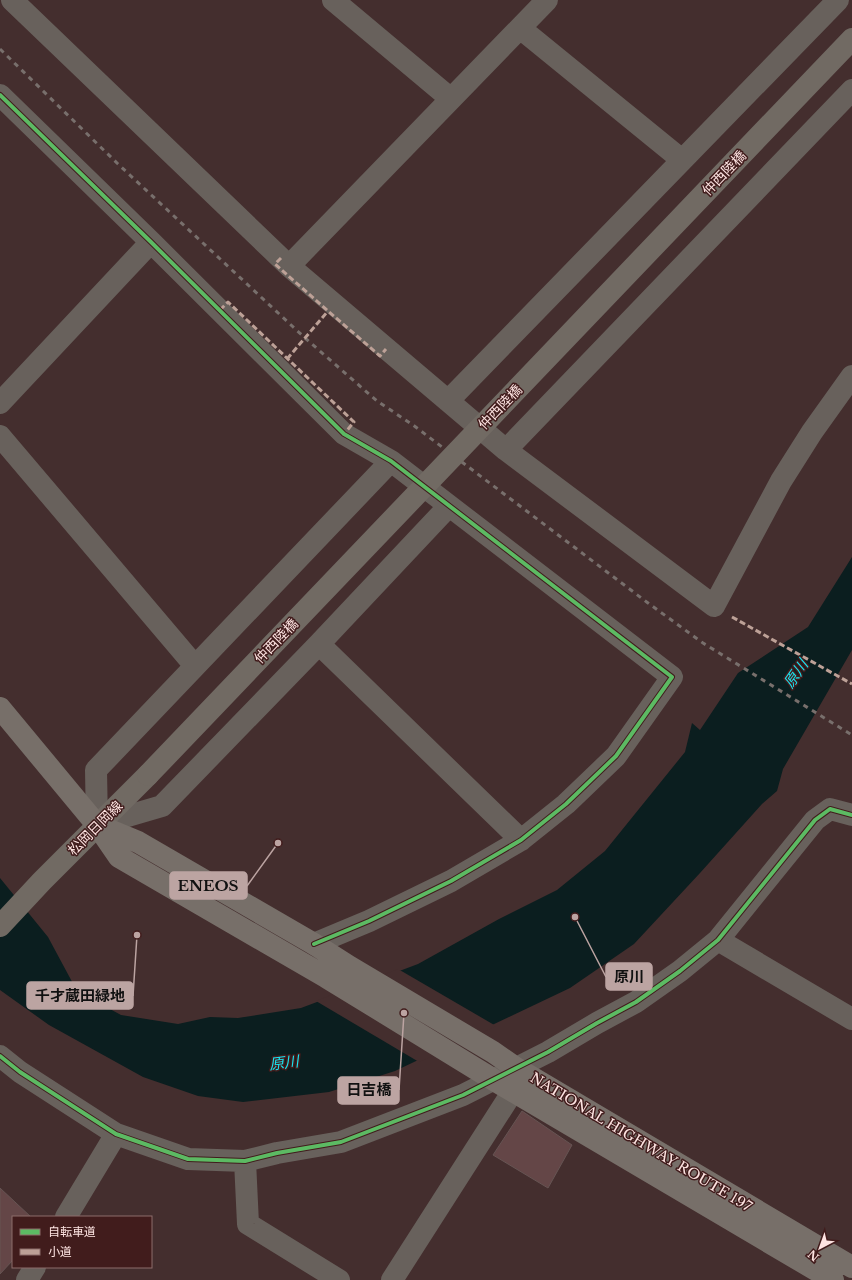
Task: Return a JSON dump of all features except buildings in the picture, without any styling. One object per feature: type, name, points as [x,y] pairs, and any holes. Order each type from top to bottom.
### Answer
[{"type":"highway","name":"NATIONAL HIGHWAY ROUTE 197","points":[[0,708],[97,825],[119,857],[326,977],[494,1080],[833,1280]]},
{"type":"highway","name":"NATIONAL HIGHWAY ROUTE 197","points":[[97,825],[138,842],[314,944],[350,968],[493,1052],[516,1068],[852,1267]]},
{"type":"main road","name":"仲西陸橋","points":[[148,776],[852,39]]},
{"type":"main road","name":"松岡日岡線","points":[[0,926],[97,825],[148,776]]},
{"type":"street","points":[[12,0],[289,266],[506,450],[714,606],[781,481],[812,432],[852,376]]},
{"type":"street","points":[[333,0],[451,99]]},
{"type":"street","points":[[289,266],[547,0]]},
{"type":"street","points":[[448,401],[838,0]]},
{"type":"street","points":[[520,28],[682,160]]},
{"type":"street","points":[[506,450],[852,90]]},
{"type":"street","points":[[0,95],[151,242],[344,434],[391,461],[672,677],[616,756],[566,804],[521,840],[451,881],[369,921],[314,944]]},
{"type":"street","points":[[0,403],[151,242]]},
{"type":"street","points":[[0,436],[195,666]]},
{"type":"street","points":[[391,461],[96,770],[97,825],[162,806],[319,644],[449,506]]},
{"type":"street","points":[[319,644],[521,840]]},
{"type":"street","points":[[0,1056],[20,1072],[116,1134],[188,1159],[245,1161],[277,1153],[341,1142],[463,1095],[548,1052],[597,1022],[636,1002],[680,971],[718,940],[815,820],[830,809],[850,814]]},
{"type":"street","points":[[718,940],[852,1019]]},
{"type":"street","points":[[392,1280],[513,1090]]},
{"type":"street","points":[[67,1216],[116,1134]]},
{"type":"street","points":[[245,1161],[248,1224],[339,1280]]},
{"type":"street","points":[[27,1280],[34,1268]]},
{"type":"water","points":[[852,557],[852,650],[783,769],[777,791],[762,804],[634,944],[570,988],[395,1071],[329,1092],[243,1102],[198,1096],[143,1077],[49,1025],[0,990],[0,878],[48,937],[77,991],[121,1015],[178,1024],[210,1017],[238,1018],[301,1008],[418,964],[499,919],[557,890],[605,851],[685,752],[692,723],[700,730],[738,673],[808,627]]},
{"type":"pier","points":[[398,969],[496,1026],[419,1062],[316,1001]]},
{"type":"railway","points":[[0,49],[118,164],[305,338],[377,401],[413,425],[703,643],[852,735]]},
{"type":"marked path","points":[[281,258],[275,264],[328,311],[380,356],[386,349]]},
{"type":"marked path","points":[[220,310],[228,302],[354,422],[344,434]]},
{"type":"marked path","points":[[287,359],[328,311]]},
{"type":"marked path","points":[[732,617],[852,684]]},
{"type":"cycle path","points":[[0,95],[151,242],[344,434],[391,461],[672,677],[616,756],[566,804],[521,840],[451,881],[369,921],[314,944]]},
{"type":"cycle path","points":[[0,1056],[20,1072],[116,1134],[188,1159],[245,1161],[277,1153],[341,1142],[463,1095],[548,1052],[636,1002],[680,971],[718,940],[815,820],[830,809],[852,815]]},
{"type":"place","name":"ENEOS","points":[[278,843]]},
{"type":"place","name":"原川","points":[[575,917]]},
{"type":"place","name":"千才蔵田緑地","points":[[137,935]]},
{"type":"place","name":"日吉橋","points":[[404,1013]]}]
